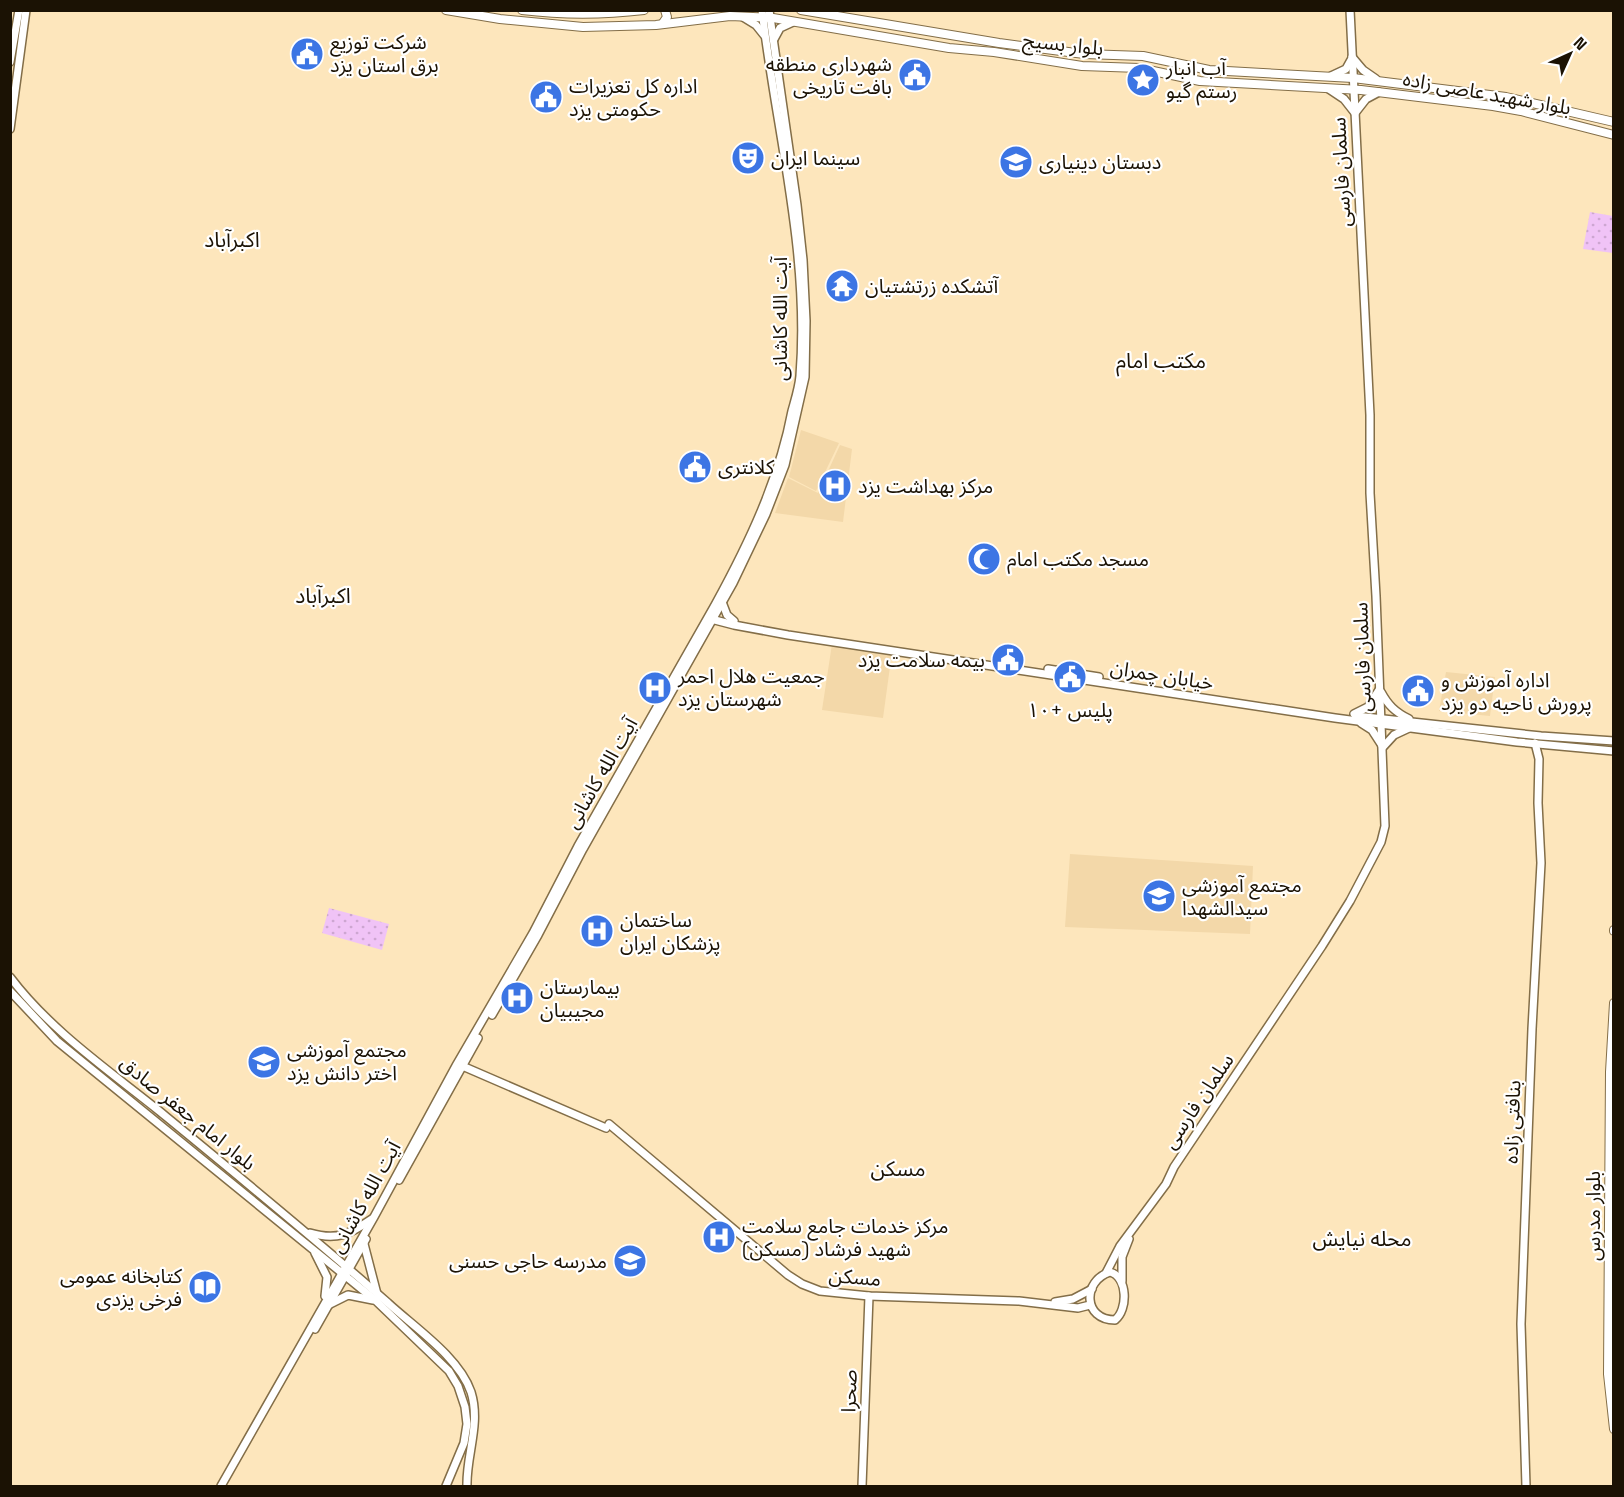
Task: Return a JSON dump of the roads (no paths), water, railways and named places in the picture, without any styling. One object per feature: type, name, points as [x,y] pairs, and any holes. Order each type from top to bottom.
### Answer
[{"type":"main road","points":[[10,62],[19,10]]},
{"type":"main road","points":[[10,129],[26,10]]},
{"type":"main road","name":"بلوار بسیج","points":[[446,10],[500,19],[583,27],[766,14],[933,46],[994,52],[1082,66],[1139,68],[1200,81],[1353,89]]},
{"type":"main road","points":[[522,10],[559,15],[605,15],[644,10]]},
{"type":"main road","points":[[663,23],[667,17],[665,10]]},
{"type":"main road","name":"بلوار بسیج","points":[[801,10],[1084,54],[1143,56],[1198,68],[1237,72],[1353,78]]},
{"type":"main road","name":"سلمان فارسی","points":[[1133,1228],[1166,1184],[1174,1167],[1322,946],[1350,901],[1381,842],[1385,826],[1370,493],[1370,415],[1350,10]]},
{"type":"main road","points":[[680,14],[686,21]]},
{"type":"main road","name":"آیت الله کاشانی","points":[[226,1486],[374,1217],[538,935],[583,849],[709,627],[776,477],[805,377],[806,321],[803,260],[766,14]]},
{"type":"main road","points":[[741,16],[756,24],[770,41],[780,28],[796,21]]},
{"type":"main road","points":[[933,46],[938,36],[935,31]]},
{"type":"main road","points":[[949,48],[947,43],[953,34]]},
{"type":"main road","points":[[1326,77],[1339,74],[1346,69],[1352,57],[1363,70],[1380,81]]},
{"type":"main road","points":[[1237,72],[1241,75],[1241,80],[1237,83]]},
{"type":"main road","points":[[1253,84],[1249,80],[1250,75],[1255,73]]},
{"type":"main road","name":"بلوار شهید عاصی زاده","points":[[1353,78],[1506,97],[1614,124]]},
{"type":"main road","points":[[1325,88],[1344,99],[1355,113],[1365,99],[1373,93],[1382,92]]},
{"type":"main road","name":"بلوار شهید عاصی زاده","points":[[1353,89],[1521,111],[1612,135]]},
{"type":"main road","points":[[1462,102],[1463,91]]},
{"type":"main road","points":[[1612,135],[1614,124]]},
{"type":"main road","name":"آیت الله کاشانی","points":[[348,1267],[364,1244],[578,846],[742,565],[780,479],[795,411]]},
{"type":"main road","points":[[722,602],[727,615],[734,621]]},
{"type":"main road","name":"خیابان چمران","points":[[712,617],[1352,718]]},
{"type":"main road","name":"خیابان چمران","points":[[712,617],[722,622],[839,643],[1352,718],[1435,727],[1535,743],[1614,751]]},
{"type":"main road","points":[[709,627],[722,622]]},
{"type":"main road","points":[[1380,690],[1394,711],[1412,724],[1383,747],[1372,730],[1352,718],[1368,707],[1380,690]]},
{"type":"main road","name":"خیابان چمران","points":[[1435,727],[1614,741]]},
{"type":"main road","name":"بنافتی زاده","points":[[1526,1486],[1521,1304],[1540,867],[1539,759],[1535,743]]},
{"type":"main road","points":[[1539,759],[1549,744]]},
{"type":"main road","name":"بلوار امام جعفر صادق","points":[[10,976],[55,1025],[348,1267],[376,1297]]},
{"type":"main road","name":"بلوار امام جعفر صادق","points":[[10,991],[57,1041],[344,1274],[376,1297]]},
{"type":"main road","name":"بلوار مدرس","points":[[1614,1003],[1610,1072],[1608,1363],[1614,1429]]},
{"type":"main road","name":"مسکن","points":[[460,1066],[608,1126],[788,1275],[802,1284],[820,1291],[868,1296],[1049,1303]]},
{"type":"main road","points":[[141,1109],[148,1109],[148,1103]]},
{"type":"main road","points":[[153,1119],[152,1114],[157,1109]]},
{"type":"main road","points":[[306,1232],[326,1236],[343,1236],[355,1231],[374,1217]]},
{"type":"main road","points":[[1133,1228],[1122,1257],[1122,1312],[1115,1320],[1107,1319],[1099,1316],[1090,1305],[1088,1298],[1133,1228]]},
{"type":"main road","points":[[364,1244],[376,1297],[449,1371],[458,1386],[465,1407],[467,1424],[464,1443],[448,1485]]},
{"type":"main road","points":[[310,1246],[327,1277],[327,1304],[348,1295],[376,1297],[452,1361],[470,1391],[475,1424],[462,1486]]},
{"type":"main road","points":[[1106,1273],[1116,1274],[1122,1283]]},
{"type":"main road","points":[[1049,1303],[1073,1299],[1092,1289]]},
{"type":"main road","name":"صحرا","points":[[862,1486],[868,1296]]},
{"type":"main road","points":[[1049,1303],[1078,1308],[1090,1305]]},
{"type":"main road","name":"آیت الله کاشانی","points":[[221,1486],[327,1304]]},
{"type":"main road","points":[[466,1472],[467,1486]]},
{"type":"place","name":"شرکت توزیع برق استان یزد","points":[[307,54]]},
{"type":"place","name":"شهرداری منطقه بافت تاریخی","points":[[915,75]]},
{"type":"place","name":"آب انبار رستم گیو","points":[[1143,80]]},
{"type":"place","name":"اداره کل تعزیرات حکومتی یزد","points":[[546,97]]},
{"type":"place","name":"سینما ایران","points":[[748,158]]},
{"type":"place","name":"دبستان دینیاری","points":[[1016,162]]},
{"type":"place","name":"آتشکده زرتشتیان","points":[[842,286]]},
{"type":"place","name":"کلانتری","points":[[695,467]]},
{"type":"place","name":"مرکز بهداشت یزد","points":[[835,486]]},
{"type":"place","name":"مسجد مکتب امام","points":[[984,559]]},
{"type":"place","name":"بيمه سلامت يزد","points":[[1008,660]]},
{"type":"place","name":"پلیس +۱۰","points":[[1070,677]]},
{"type":"place","name":"جمعیت هلال احمر شهرستان یزد","points":[[655,688]]},
{"type":"place","name":"اداره آموزش و پرورش ناحیه دو یزد","points":[[1418,691]]},
{"type":"place","name":"مجتمع آموزشی سیدالشهدا","points":[[1159,896]]},
{"type":"place","name":"ساختمان پزشکان ایران","points":[[597,931]]},
{"type":"place","name":"بیمارستان مجیبیان","points":[[517,998]]},
{"type":"place","name":"مجتمع آموزشی اختر دانش یزد","points":[[264,1062]]},
{"type":"place","name":"مرکز خدمات جامع سلامت شهید فرشاد (مسکن)","points":[[719,1237]]},
{"type":"place","name":"مدرسه حاجی حسنی","points":[[630,1261]]},
{"type":"place","name":"کتابخانه عمومی فرخی یزدی","points":[[205,1287]]},
{"type":"district","name":"اکبرآباد","points":[[232,239]]},
{"type":"district","name":"مکتب امام","points":[[1161,360]]},
{"type":"district","name":"اکبرآباد","points":[[323,595]]},
{"type":"district","name":"مسکن","points":[[898,1168]]},
{"type":"district","name":"محله نیایش","points":[[1362,1238]]}]
